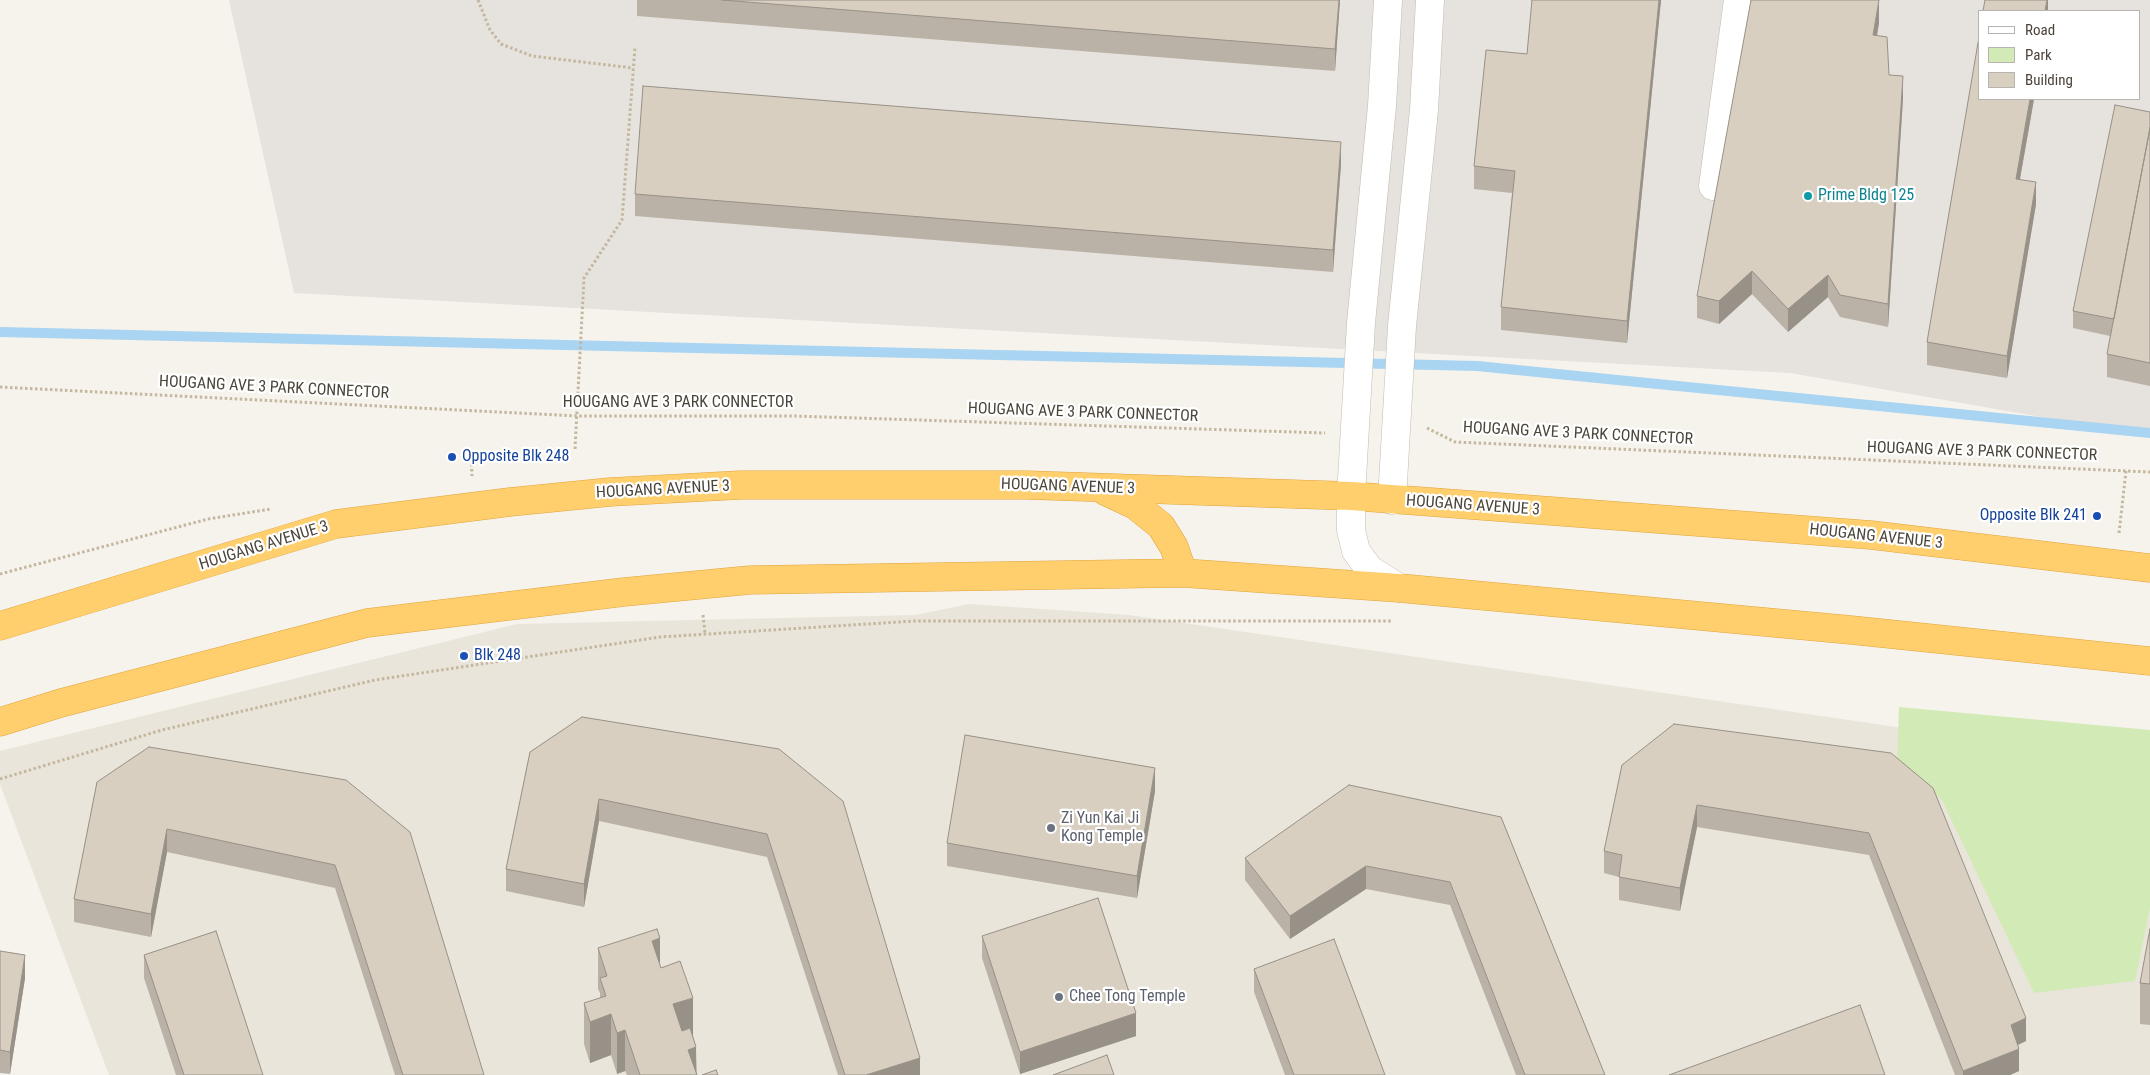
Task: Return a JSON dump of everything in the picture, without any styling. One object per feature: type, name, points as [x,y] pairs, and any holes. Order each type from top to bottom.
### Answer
[{"type":"highway","name":"HOUGANG AVENUE 3","points":[[0,626],[336,524],[510,502],[610,492],[741,486],[1026,484],[1351,496],[1872,535],[2150,568]]},
{"type":"highway","points":[[1097,487],[1136,505],[1160,526],[1174,547],[1183,573]]},
{"type":"highway","points":[[0,722],[70,701],[367,623],[624,592],[750,580],[1183,573],[1399,588],[1861,631],[2150,661]]},
{"type":"lane","points":[[1388,0],[1382,106],[1361,323],[1351,496],[1351,530],[1356,551],[1370,570],[1399,588]]},
{"type":"lane","points":[[1392,500],[1402,326],[1424,110],[1430,0]]},
{"type":"lane","points":[[1713,186],[1738,0]]},
{"type":"path","points":[[478,0],[490,30],[502,44],[532,56],[633,68]]},
{"type":"path","points":[[575,449],[584,278],[622,220],[635,47]]},
{"type":"path","name":"HOUGANG AVE 3 PARK CONNECTOR","points":[[0,387],[577,416],[794,416],[1339,433],[1357,402]]},
{"type":"path","name":"HOUGANG AVE 3 PARK CONNECTOR","points":[[1398,402],[1456,442],[2150,472]]},
{"type":"path","points":[[2122,508],[2126,471]]},
{"type":"path","points":[[0,780],[162,730],[375,680],[660,637],[915,621],[1392,621]]},
{"type":"shaded area","points":[[229,0],[2150,0],[2150,436],[1790,373],[294,293]]},
{"type":"shaded area","points":[[969,604],[1129,615],[2150,764],[2150,1075],[109,1075],[0,784],[0,751],[517,624],[915,615]]},
{"type":"green space","points":[[1899,707],[2150,730],[2150,907],[2135,981],[2034,993],[1942,800],[1897,763]]},
{"type":"building","points":[[722,0],[1339,0],[1335,49]]},
{"type":"building","points":[[1532,0],[1659,0],[1627,321],[1501,307],[1515,171],[1474,166],[1486,50],[1527,54]]},
{"type":"building","name":"Prime Bldg 125","points":[[1751,0],[1879,0],[1873,35],[1887,37],[1889,75],[1903,76],[1888,304],[1840,295],[1828,275],[1788,309],[1752,271],[1719,301],[1697,296]]},
{"type":"building","points":[[1985,0],[2047,0],[2045,10],[1983,10]]},
{"type":"building","points":[[1978,43],[1978,100],[2030,100],[2016,179],[2036,182],[2007,356],[1927,342]]},
{"type":"building","points":[[643,86],[1341,142],[1333,250],[635,194]]},
{"type":"building","points":[[2115,105],[2150,112],[2150,128],[2114,319],[2073,311]]},
{"type":"building","points":[[2150,128],[2150,363],[2107,354]]},
{"type":"building","points":[[582,717],[779,749],[843,801],[920,1058],[866,1075],[845,1075],[767,834],[599,799],[584,884],[506,869],[530,752]]},
{"type":"building","points":[[1674,724],[1891,753],[1933,788],[2026,1018],[2011,1025],[2019,1049],[1963,1071],[1869,833],[1697,805],[1680,888],[1619,877],[1622,855],[1604,851],[1622,765]]},
{"type":"building","name":"Zi Yun Kai Ji Kong Temple","points":[[965,735],[1155,768],[1137,876],[947,843]]},
{"type":"building","points":[[149,747],[346,780],[410,832],[484,1075],[403,1075],[335,865],[167,829],[151,914],[74,899],[97,782]]},
{"type":"building","points":[[1349,785],[1501,817],[1605,1075],[1525,1075],[1450,882],[1366,866],[1290,916],[1245,858]]},
{"type":"building","name":"Chee Tong Temple","points":[[1098,898],[1136,1013],[1020,1052],[982,936]]},
{"type":"building","points":[[657,929],[660,938],[652,941],[661,968],[680,961],[693,998],[673,1004],[682,1031],[690,1028],[696,1047],[688,1050],[697,1075],[640,1075],[625,1030],[617,1033],[611,1014],[590,1022],[584,1003],[606,996],[600,978],[607,976],[598,948]]},
{"type":"building","points":[[2150,929],[2150,984],[2140,983]]},
{"type":"building","points":[[216,931],[263,1075],[184,1075],[144,955]]},
{"type":"building","points":[[1334,939],[1385,1075],[1294,1075],[1254,969]]},
{"type":"building","points":[[0,951],[25,955],[10,1052],[0,1050]]},
{"type":"building","points":[[1860,1005],[1885,1075],[1669,1075]]},
{"type":"building","points":[[1107,1055],[1114,1075],[1053,1075]]},
{"type":"building","points":[[716,1070],[718,1075],[702,1075]]},
{"type":"waterway","points":[[0,332],[1477,366],[2150,433]]},
{"type":"place","name":"Prime Bldg 125","points":[[1808,196]]},
{"type":"place","name":"Opposite Blk 248","points":[[452,457]]},
{"type":"place","name":"Opposite Blk 241","points":[[2097,516]]},
{"type":"place","name":"Blk 248","points":[[464,656]]},
{"type":"place","name":"Zi Yun Kai Ji Kong Temple","points":[[1051,828]]},
{"type":"place","name":"Chee Tong Temple","points":[[1059,997]]}]
